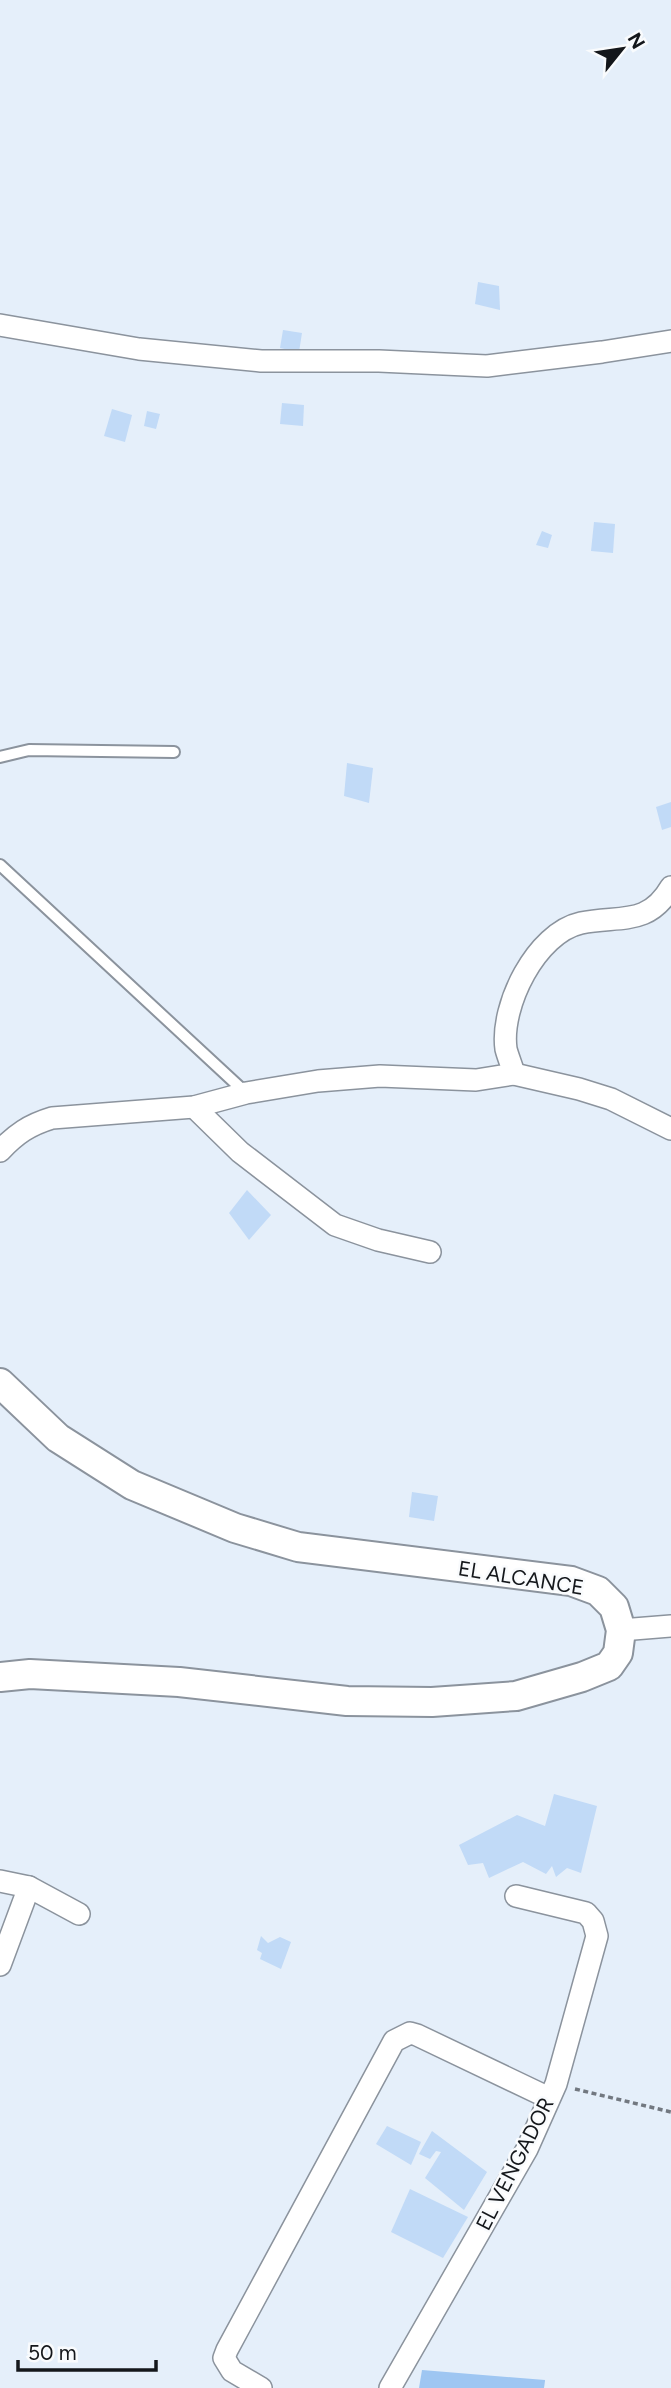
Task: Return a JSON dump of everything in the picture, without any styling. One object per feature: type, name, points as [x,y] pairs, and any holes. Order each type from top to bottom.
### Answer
[{"type":"street","points":[[0,325],[139,349],[261,361],[379,361],[487,366],[671,341]]},
{"type":"street","points":[[514,1074],[506,1048],[509,1013],[518,986],[531,962],[553,936],[579,923],[644,914],[662,903],[671,887]]},
{"type":"street","points":[[0,1151],[17,1133],[32,1124],[52,1118],[194,1107],[246,1093],[318,1081],[380,1076],[476,1080],[514,1074],[611,1099],[671,1129]]},
{"type":"street","points":[[194,1107],[240,1153],[335,1225],[378,1240],[430,1252]]},
{"type":"street","name":"EL ALCANCE","points":[[0,1383],[13,1398],[58,1437],[132,1485],[235,1528],[298,1547],[571,1581],[598,1591],[614,1607],[621,1630]]},
{"type":"street","points":[[0,1677],[30,1674],[179,1682],[347,1701],[432,1702],[516,1696],[582,1678],[609,1666],[618,1653],[621,1630],[671,1626]]},
{"type":"street","points":[[0,1881],[29,1887],[79,1914]]},
{"type":"street","points":[[0,1965],[29,1887]]},
{"type":"street","name":"EL VENGADOR","points":[[390,2388],[527,2149],[552,2091],[597,1936],[593,1921],[586,1913],[516,1896]]},
{"type":"street","points":[[261,2388],[232,2371],[224,2358],[227,2350],[394,2041],[410,2033],[417,2035],[552,2091]]},
{"type":"lane","points":[[0,757],[29,750],[174,752]]},
{"type":"lane","points":[[0,865],[246,1093]]},
{"type":"path","points":[[552,2091],[671,2112]]},
{"type":"shaded area","points":[[422,2370],[545,2381],[544,2388],[419,2388]]},
{"type":"building","points":[[478,282],[499,286],[500,310],[475,304]]},
{"type":"building","points":[[283,330],[302,333],[299,352],[280,348]]},
{"type":"building","points":[[282,403],[304,405],[303,426],[280,424]]},
{"type":"building","points":[[112,409],[132,415],[125,442],[104,436]]},
{"type":"building","points":[[147,411],[160,414],[156,429],[144,426]]},
{"type":"building","points":[[594,522],[615,524],[613,553],[591,551]]},
{"type":"building","points":[[542,531],[552,535],[548,548],[536,545]]},
{"type":"building","points":[[347,763],[373,768],[369,803],[344,796]]},
{"type":"building","points":[[671,802],[671,827],[662,830],[656,807]]},
{"type":"building","points":[[247,1190],[271,1215],[249,1240],[229,1213]]},
{"type":"building","points":[[412,1492],[438,1496],[434,1521],[409,1517]]},
{"type":"building","points":[[554,1794],[597,1806],[581,1873],[567,1868],[556,1877],[552,1866],[546,1874],[523,1862],[489,1878],[483,1863],[468,1865],[459,1845],[517,1815],[545,1826]]},
{"type":"building","points":[[261,1936],[268,1943],[280,1937],[291,1942],[281,1969],[260,1959],[262,1953],[257,1950]]},
{"type":"building","points":[[387,2126],[421,2142],[411,2165],[376,2144]]},
{"type":"building","points":[[432,2131],[487,2172],[464,2210],[425,2178],[441,2152],[436,2151],[430,2159],[419,2154]]},
{"type":"building","points":[[410,2189],[468,2217],[443,2258],[391,2232]]}]
